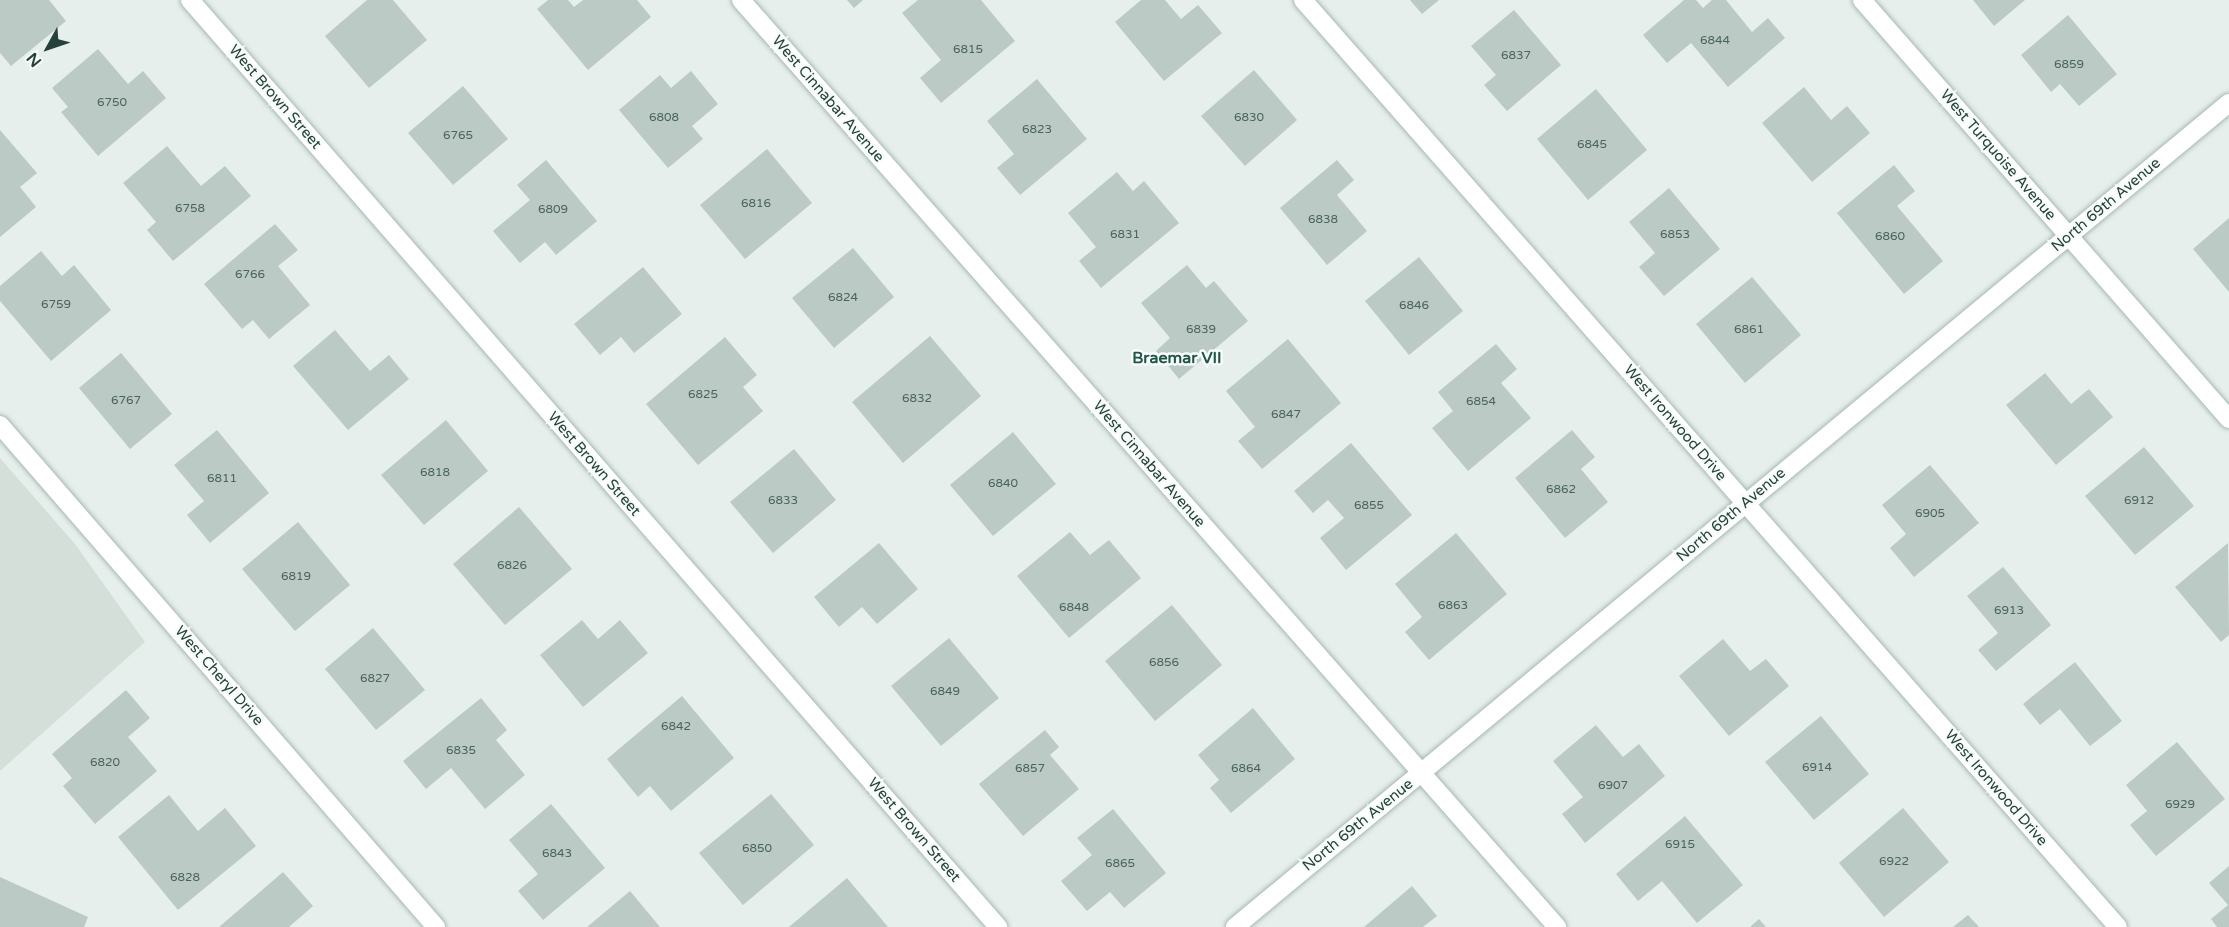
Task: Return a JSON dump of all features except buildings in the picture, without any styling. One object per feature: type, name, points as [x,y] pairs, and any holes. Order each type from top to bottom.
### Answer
[{"type":"street","name":"West Brown Street","points":[[190,0],[998,927]]},
{"type":"street","name":"West Cinnabar Avenue","points":[[741,0],[1557,927]]},
{"type":"street","name":"West Ironwood Drive","points":[[1303,0],[2118,927]]},
{"type":"street","name":"West Turquoise Avenue","points":[[1862,0],[2229,418]]},
{"type":"street","name":"North 69th Avenue","points":[[1234,927],[2229,103]]},
{"type":"street","name":"West Cheryl Drive","points":[[0,425],[436,927]]},
{"type":"shaded area","points":[[0,458],[75,544],[145,642],[0,771]]},
{"type":"district","name":"Braemar VII","points":[[1177,358]]}]
